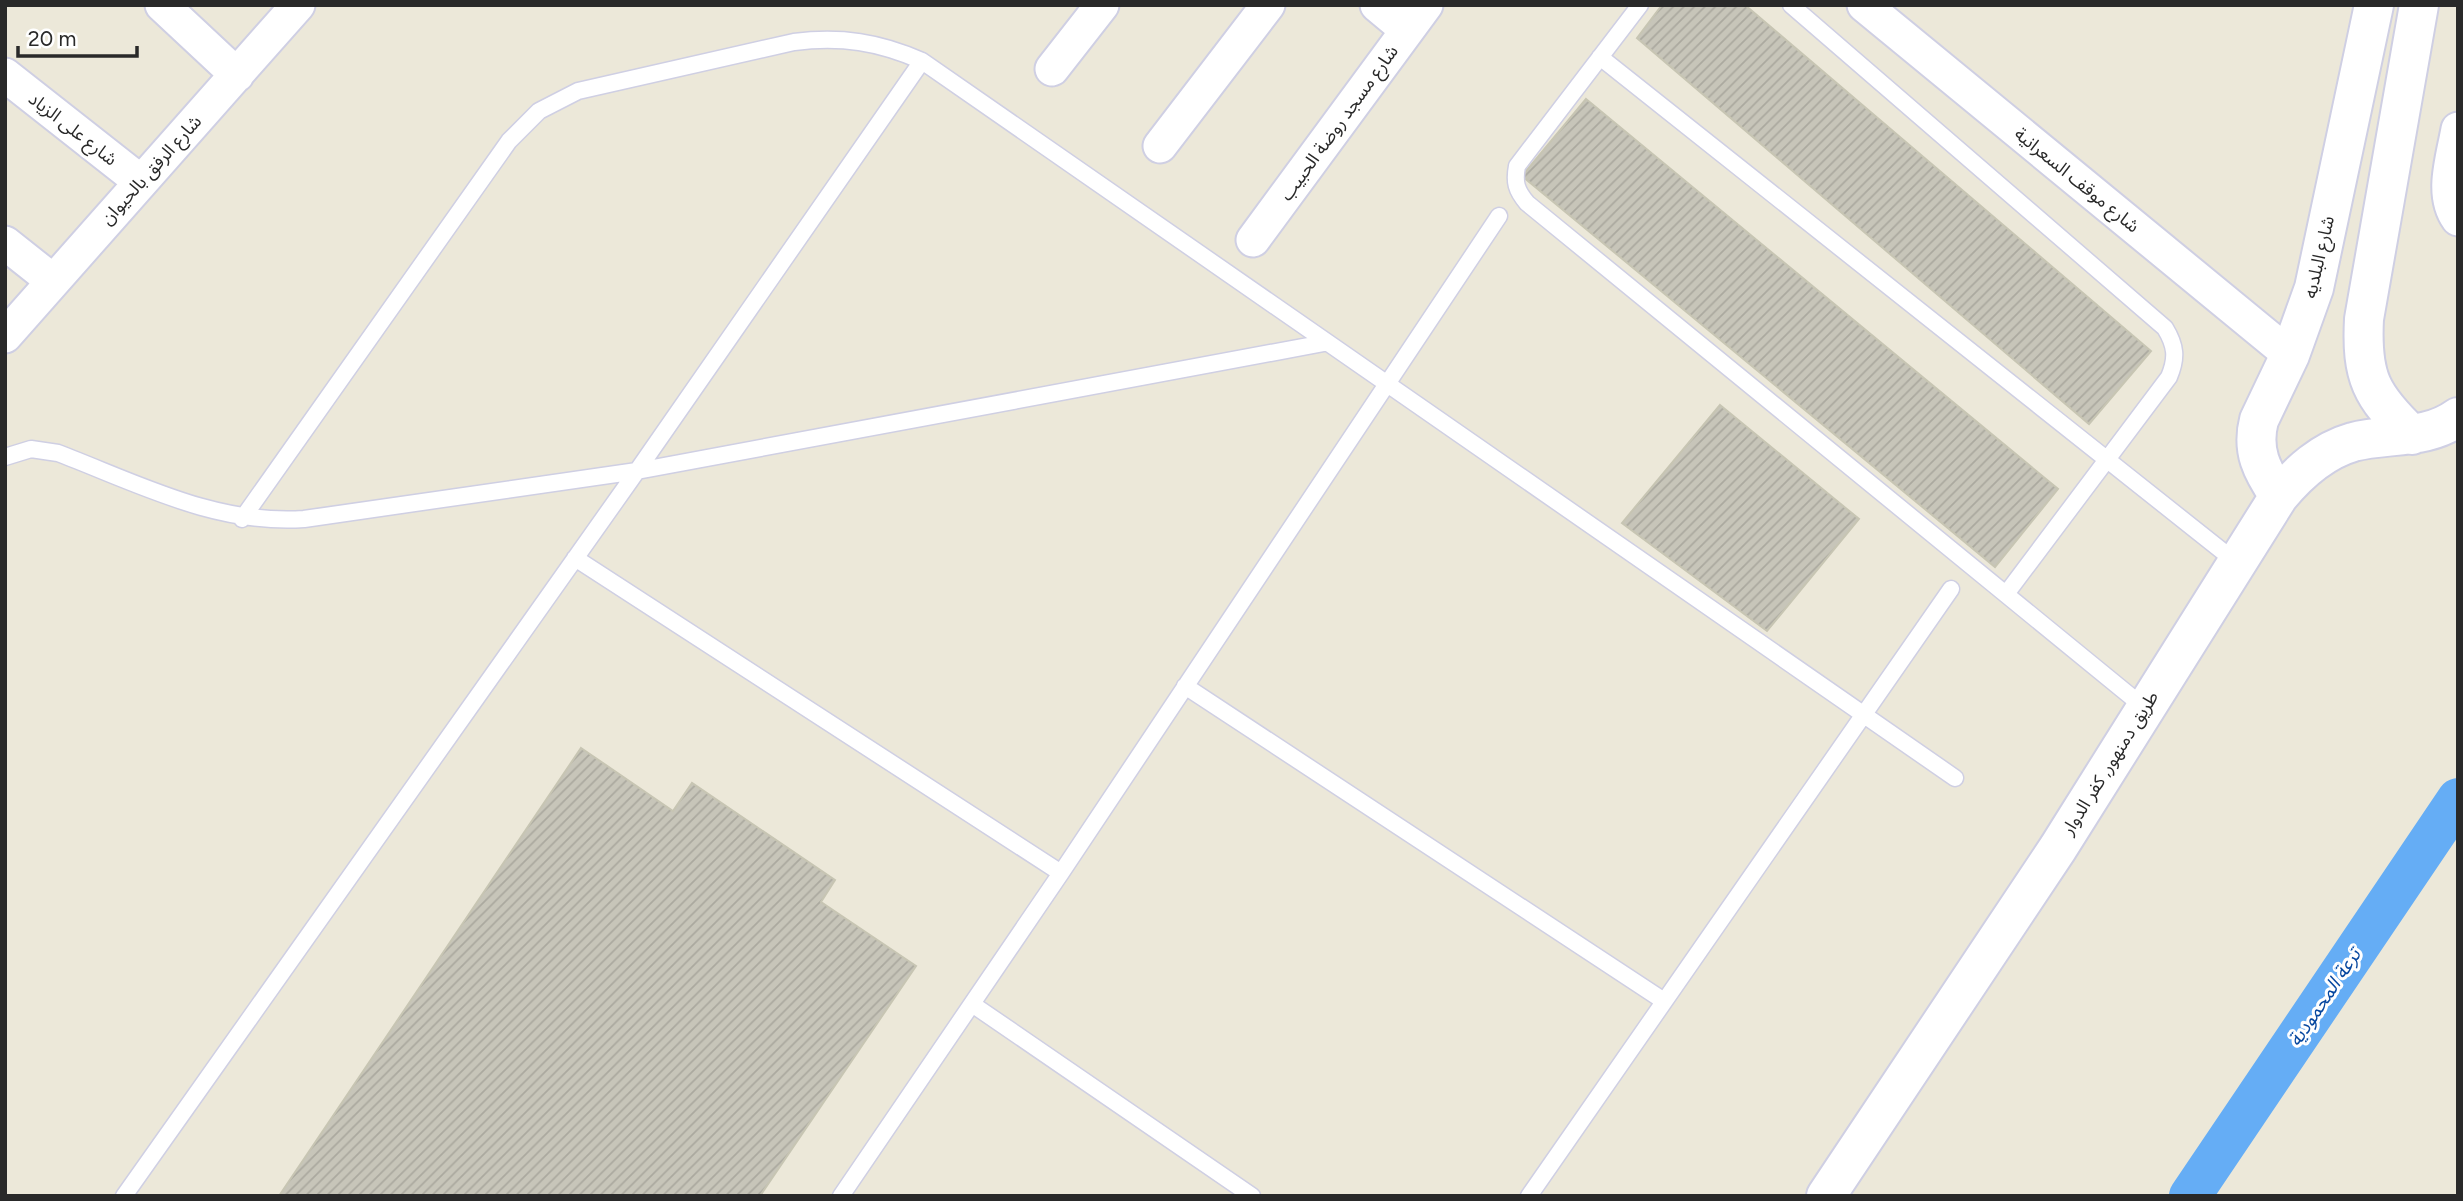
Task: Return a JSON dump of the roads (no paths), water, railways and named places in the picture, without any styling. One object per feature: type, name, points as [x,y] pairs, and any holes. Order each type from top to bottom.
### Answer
[{"type":"main road","name":"شارع البلديه","points":[[2279,496],[2261,469],[2255,435],[2267,400],[2290,355],[2314,288],[2374,5]]},
{"type":"main road","points":[[2412,435],[2385,409],[2369,381],[2362,350],[2364,319],[2419,5]]},
{"type":"main road","name":"طريق دمنهور, كفر الدوار","points":[[1826,1196],[2058,848],[2279,496],[2299,472],[2324,455],[2352,442],[2412,435],[2458,417]]},
{"type":"street","points":[[162,5],[237,75]]},
{"type":"street","name":"شارع الرفق بالحيوان","points":[[5,336],[298,5]]},
{"type":"street","points":[[1052,69],[1102,5]]},
{"type":"street","points":[[1160,146],[1268,5]]},
{"type":"street","points":[[1377,5],[1417,18]]},
{"type":"street","name":"شارع موقف السعرانية","points":[[1864,5],[2290,355]]},
{"type":"street","name":"شارع مسجد روضة الحبيب","points":[[1253,240],[1417,18]]},
{"type":"street","name":"شارع على الزياد","points":[[5,75],[141,182]]},
{"type":"street","points":[[2458,129],[2448,190],[2449,206],[2458,219]]},
{"type":"street","points":[[5,243],[53,281]]},
{"type":"lane","points":[[1640,5],[1517,166],[1514,179],[1518,192],[1527,203],[2145,708]]},
{"type":"lane","points":[[1790,5],[2165,328],[2176,352],[2169,377],[2006,594]]},
{"type":"lane","points":[[242,519],[509,141],[539,111],[579,91],[794,42],[827,38],[860,40],[892,48],[922,61],[1324,343],[1955,778]]},
{"type":"lane","points":[[1600,57],[2236,562]]},
{"type":"lane","points":[[124,1196],[637,471],[922,61]]},
{"type":"lane","points":[[841,1196],[1061,873],[1499,216]]},
{"type":"lane","points":[[5,457],[31,449],[58,453],[215,513],[242,519],[304,519],[637,471],[1324,343]]},
{"type":"lane","points":[[575,558],[1061,873]]},
{"type":"lane","points":[[1529,1196],[1951,589]]},
{"type":"lane","points":[[1185,686],[1664,1001]]},
{"type":"lane","points":[[972,1004],[1252,1196]]},
{"type":"waterway","name":"ترعة المحمودية","points":[[2190,1196],[2458,799]]}]
